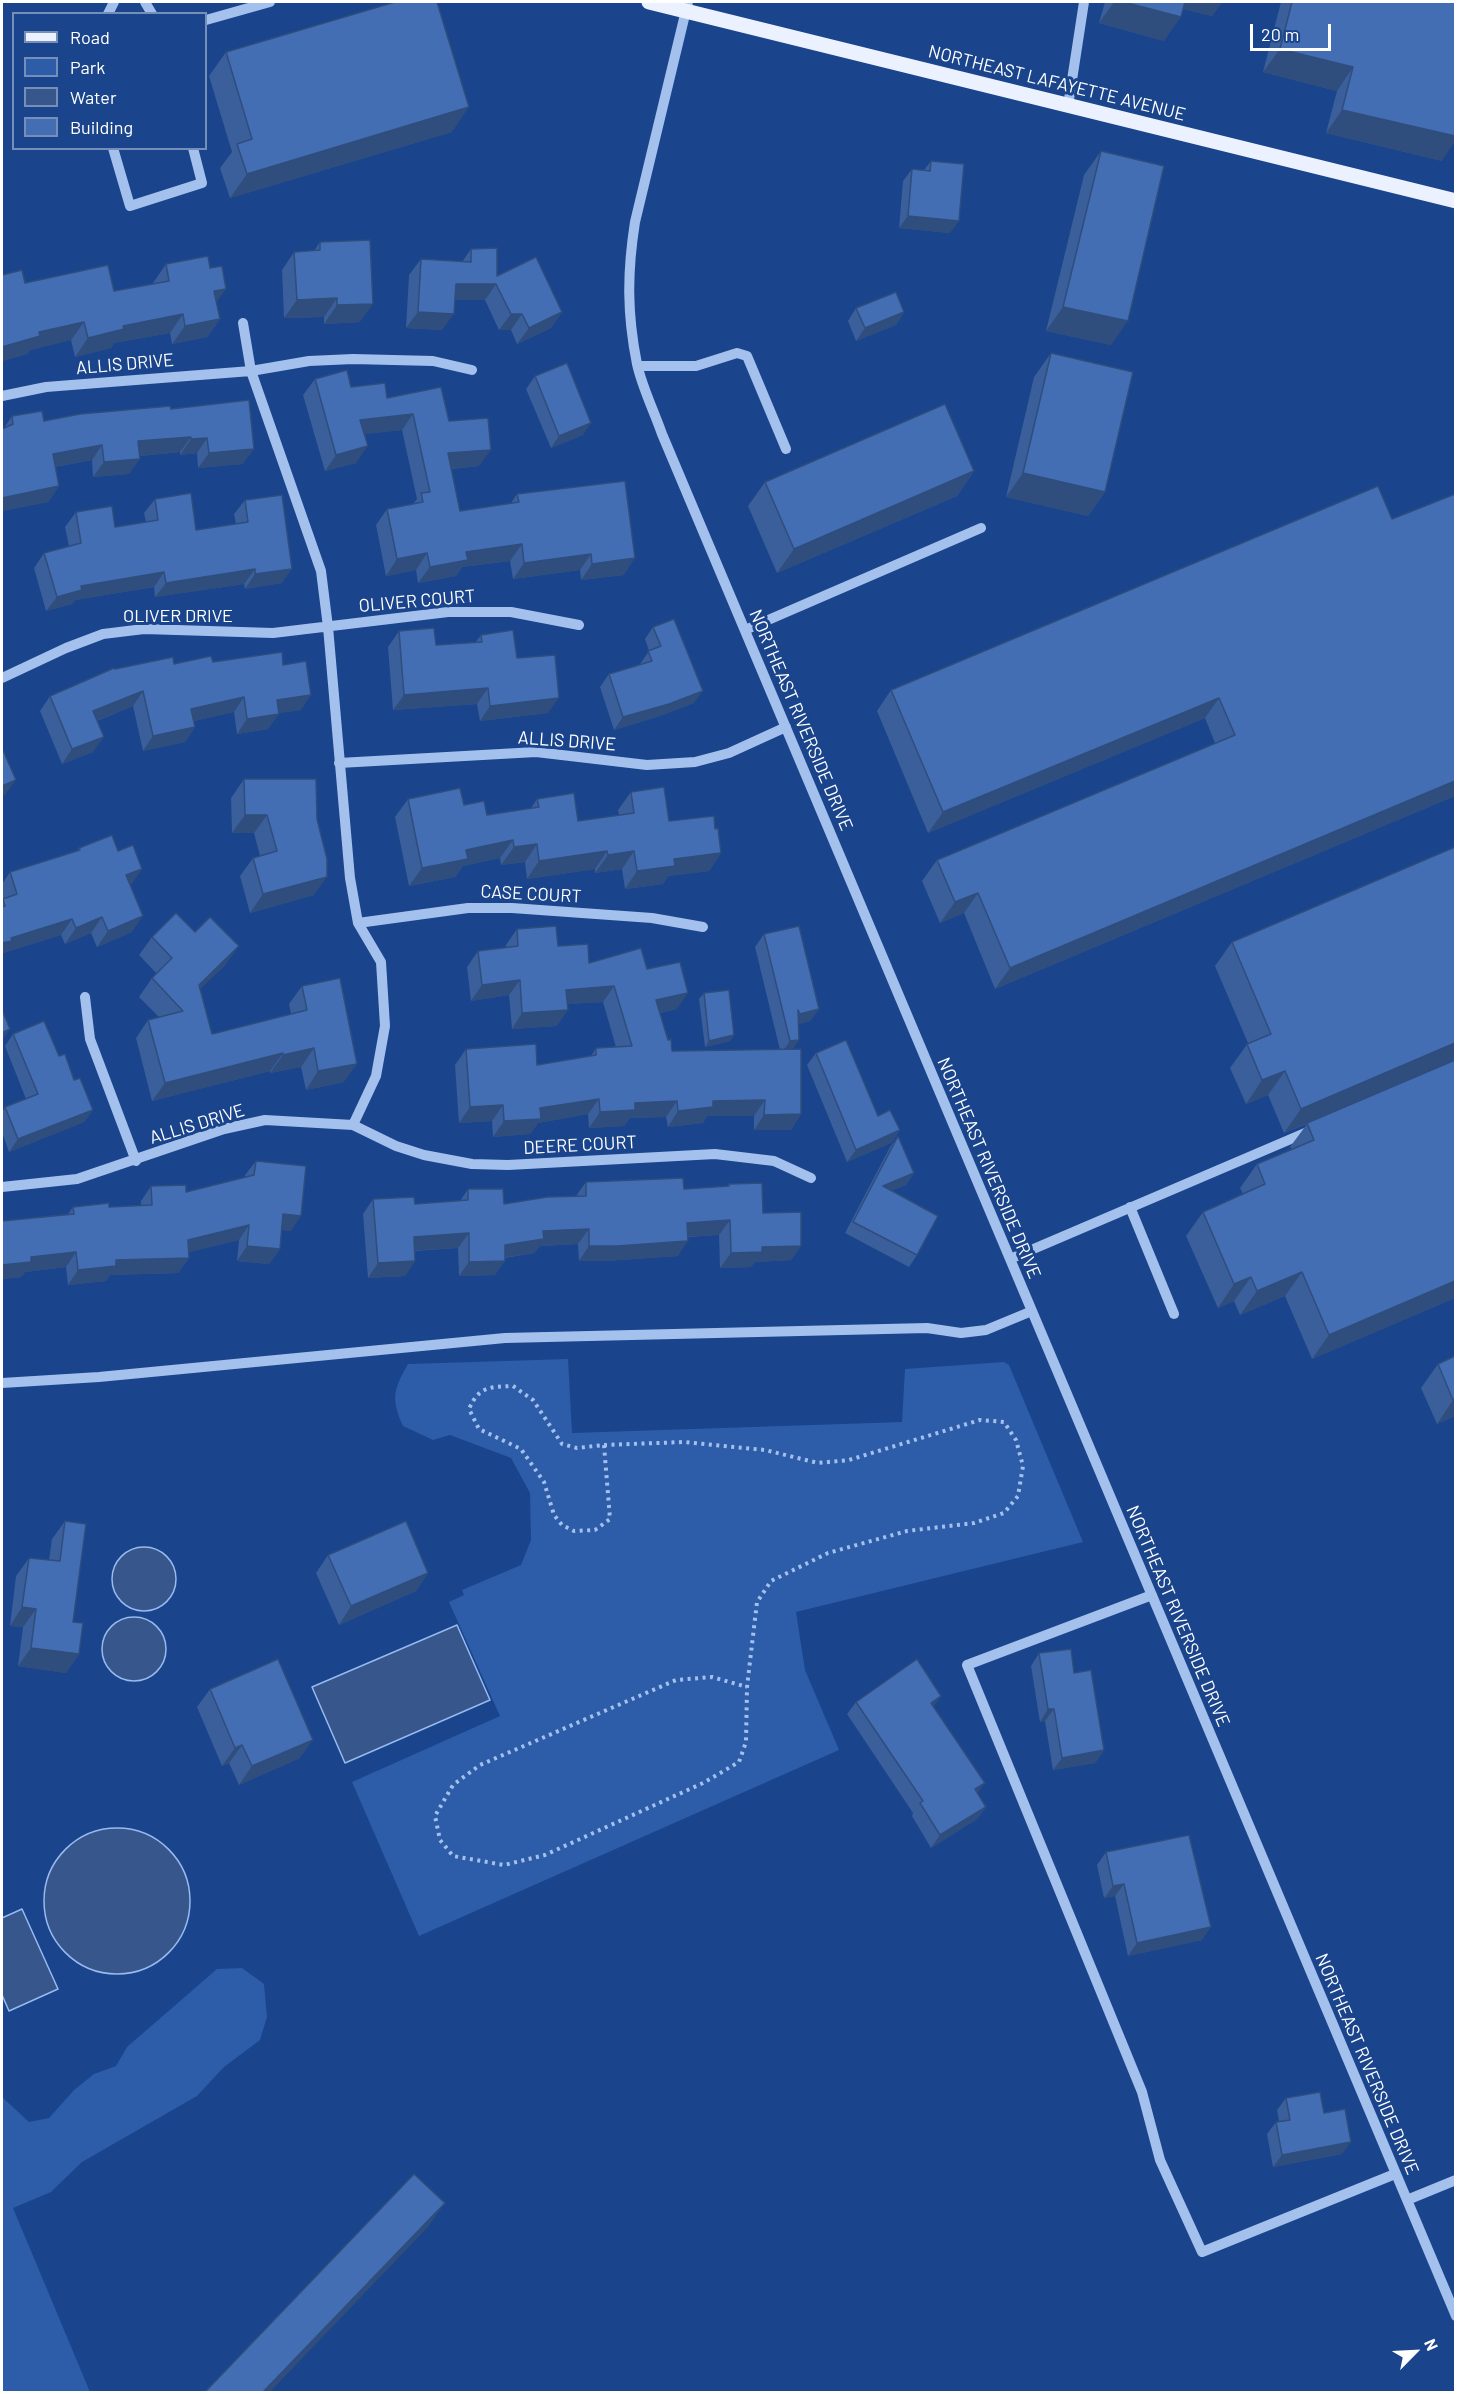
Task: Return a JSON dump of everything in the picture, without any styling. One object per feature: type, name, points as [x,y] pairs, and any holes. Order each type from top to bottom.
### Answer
[{"type":"main road","name":"NORTHEAST LAFAYETTE AVENUE","points":[[649,2],[687,6],[1068,106],[1455,201]]},
{"type":"street","points":[[207,20],[270,2]]},
{"type":"street","points":[[1068,106],[1084,2]]},
{"type":"street","name":"NORTHEAST RIVERSIDE DRIVE","points":[[687,6],[634,222],[629,257],[627,297],[638,366],[662,434],[1455,2316]]},
{"type":"street","points":[[114,150],[130,206],[202,183],[194,150]]},
{"type":"street","points":[[243,323],[251,371],[321,571],[350,878],[357,923],[381,962],[385,1026],[376,1076],[353,1125]]},
{"type":"street","points":[[638,366],[696,366],[737,353],[744,354],[747,356],[786,449]]},
{"type":"street","name":"ALLIS DRIVE","points":[[2,396],[46,387],[251,371],[353,358],[433,361],[472,370]]},
{"type":"street","points":[[745,630],[981,528]]},
{"type":"street","name":"OLIVER COURT","points":[[328,627],[448,612],[511,612],[579,625]]},
{"type":"street","name":"OLIVER DRIVE","points":[[2,678],[66,648],[103,634],[144,629],[273,633],[328,627]]},
{"type":"street","name":"ALLIS DRIVE","points":[[339,763],[536,752],[647,765],[695,762],[729,753],[786,727]]},
{"type":"street","name":"CASE COURT","points":[[357,923],[468,908],[652,918],[703,927]]},
{"type":"street","points":[[85,997],[90,1039],[136,1161]]},
{"type":"street","name":"ALLIS DRIVE","points":[[2,1187],[77,1179],[136,1161],[224,1129],[265,1120],[353,1125]]},
{"type":"street","points":[[1010,1259],[1328,1123]]},
{"type":"street","name":"DEERE COURT","points":[[353,1125],[396,1146],[424,1155],[472,1164],[508,1166],[715,1154],[774,1161],[811,1178]]},
{"type":"street","points":[[1130,1207],[1174,1314]]},
{"type":"street","points":[[2,1383],[99,1377],[505,1338],[927,1328],[961,1333],[986,1330],[1032,1311]]},
{"type":"street","points":[[1152,1594],[967,1665],[1142,2092],[1160,2160],[1202,2252],[1395,2174]]},
{"type":"street","points":[[1407,2200],[1455,2180]]},
{"type":"path","points":[[604,1445],[610,1519],[596,1530],[574,1531],[562,1525],[554,1515],[544,1482],[521,1449],[479,1429],[469,1409],[474,1397],[487,1387],[513,1386],[533,1400],[562,1444],[577,1448],[604,1445],[684,1442],[765,1450],[818,1462],[849,1460],[980,1420],[1004,1422],[1016,1440],[1023,1466],[1018,1496],[1004,1513],[974,1523],[907,1531],[828,1553],[771,1581],[757,1602],[747,1687],[746,1742],[739,1762],[703,1783],[545,1855],[504,1865],[453,1857],[440,1840],[435,1816],[453,1785],[480,1765],[676,1680],[712,1677],[747,1687]]},
{"type":"green space","points":[[568,1359],[572,1433],[902,1422],[905,1369],[1004,1362],[1009,1365],[1083,1542],[796,1612],[805,1670],[839,1750],[419,1936],[352,1782],[500,1716],[449,1602],[464,1595],[462,1590],[521,1565],[531,1540],[530,1493],[511,1458],[450,1435],[433,1440],[403,1426],[395,1395],[408,1364]]},
{"type":"green space","points":[[242,1968],[264,1984],[267,2017],[260,2040],[224,2067],[197,2096],[82,2162],[51,2192],[13,2208],[90,2392],[2,2392],[2,2097],[29,2122],[49,2118],[74,2090],[94,2074],[116,2066],[127,2047],[217,1969]]},
{"type":"water","points":[[144,1547],[162,1553],[170,1561],[176,1579],[170,1597],[162,1605],[144,1611],[126,1605],[118,1597],[112,1579],[118,1561],[126,1553]]},
{"type":"water","points":[[134,1617],[152,1623],[160,1631],[166,1649],[160,1667],[152,1675],[134,1681],[116,1675],[108,1667],[102,1649],[108,1631],[116,1623]]},
{"type":"water","points":[[457,1625],[490,1700],[345,1763],[312,1687]]},
{"type":"water","points":[[117,1828],[131,1829],[145,1834],[158,1840],[169,1849],[178,1860],[184,1873],[189,1887],[189,1915],[184,1929],[178,1942],[169,1953],[158,1962],[145,1968],[131,1973],[117,1974],[103,1973],[89,1968],[76,1962],[65,1953],[56,1942],[50,1929],[45,1915],[44,1901],[45,1887],[50,1873],[56,1860],[65,1849],[76,1840],[89,1834],[103,1829]]},
{"type":"water","points":[[22,1909],[58,1989],[9,2011],[2,1995],[2,1918]]},
{"type":"building","points":[[395,2],[437,2],[469,107],[247,174],[237,144],[252,139],[226,52]]},
{"type":"building","points":[[1124,2],[1185,2],[1181,17]]},
{"type":"building","points":[[1292,2],[1455,2],[1455,136],[1342,110],[1353,67],[1280,49]]},
{"type":"building","points":[[1101,151],[1164,166],[1128,321],[1063,307]]},
{"type":"building","points":[[931,161],[964,164],[959,221],[908,216],[912,169],[930,171]]},
{"type":"building","points":[[370,240],[373,304],[337,305],[337,298],[297,300],[294,252],[320,250],[320,242]]},
{"type":"building","points":[[497,248],[497,276],[536,257],[562,312],[529,328],[522,314],[511,314],[496,284],[456,284],[454,314],[418,312],[421,259],[471,262],[471,249]]},
{"type":"building","points":[[208,256],[210,268],[222,266],[226,289],[214,291],[220,319],[185,326],[183,314],[123,326],[124,329],[88,338],[84,322],[39,332],[40,336],[2,347],[2,275],[22,270],[25,283],[108,265],[114,291],[169,281],[166,264]]},
{"type":"building","points":[[896,292],[904,312],[865,328],[856,308]]},
{"type":"building","points":[[1051,353],[1133,372],[1105,492],[1023,473]]},
{"type":"building","points":[[567,363],[591,423],[559,436],[535,376]]},
{"type":"building","points":[[347,370],[351,387],[385,383],[387,398],[441,387],[449,421],[488,418],[491,450],[448,453],[460,511],[519,502],[517,494],[625,481],[635,558],[592,564],[591,554],[524,563],[522,544],[466,552],[468,560],[430,567],[427,553],[397,559],[387,509],[423,502],[421,493],[430,492],[413,414],[360,420],[368,446],[336,455],[315,379]]},
{"type":"building","points":[[249,400],[254,449],[209,453],[207,438],[191,439],[191,437],[138,441],[140,459],[104,462],[102,445],[53,454],[59,486],[2,498],[2,429],[13,424],[12,416],[42,411],[44,421],[80,414],[170,406],[171,409]]},
{"type":"building","points":[[945,404],[974,471],[794,549],[765,482]]},
{"type":"building","points":[[1378,486],[1392,519],[1455,494],[1455,781],[1010,968],[978,893],[955,902],[937,860],[1235,735],[1219,698],[943,812],[891,690]]},
{"type":"building","points":[[191,493],[196,530],[248,522],[245,500],[282,495],[292,569],[255,574],[255,569],[166,583],[164,572],[81,586],[82,590],[57,597],[44,553],[81,543],[76,512],[112,506],[115,527],[158,520],[155,499]]},
{"type":"building","points":[[674,619],[703,691],[669,704],[623,717],[609,674],[652,661],[648,651],[661,646],[653,627]]},
{"type":"building","points":[[434,628],[436,645],[482,642],[481,635],[513,630],[517,658],[555,655],[559,698],[490,706],[488,688],[404,695],[399,631]]},
{"type":"building","points":[[282,652],[283,665],[306,661],[311,695],[277,700],[279,714],[247,719],[244,697],[191,709],[195,727],[153,736],[143,691],[93,711],[104,737],[72,749],[50,696],[114,668],[173,657],[174,664],[211,656],[213,662]]},
{"type":"building","points":[[2,748],[16,780],[2,786]]},
{"type":"building","points":[[244,779],[316,779],[317,819],[327,859],[327,877],[263,894],[253,858],[277,851],[267,815],[245,815]]},
{"type":"building","points":[[664,787],[669,821],[714,816],[721,853],[674,859],[675,866],[637,871],[634,851],[608,855],[607,851],[539,861],[537,844],[514,847],[513,840],[466,850],[468,859],[422,868],[408,799],[460,788],[464,805],[484,801],[487,815],[539,807],[537,799],[574,793],[578,821],[634,813],[631,792]]},
{"type":"building","points":[[112,835],[118,851],[133,845],[142,869],[126,875],[143,916],[108,931],[102,917],[76,928],[72,919],[11,938],[12,941],[2,943],[2,907],[5,906],[3,899],[17,894],[10,872],[80,850],[79,848]]},
{"type":"building","points":[[1455,847],[1455,1043],[1301,1109],[1285,1071],[1262,1080],[1247,1044],[1271,1034],[1232,942]]},
{"type":"building","points":[[176,913],[195,932],[210,917],[239,946],[199,985],[212,1034],[307,1010],[302,986],[340,978],[357,1064],[318,1071],[314,1048],[283,1055],[283,1053],[165,1083],[148,1020],[183,1011],[152,978],[172,958],[152,937]]},
{"type":"building","points":[[556,926],[558,946],[588,944],[589,963],[641,948],[647,969],[680,962],[688,993],[656,1000],[668,1040],[671,1039],[672,1051],[801,1049],[801,1114],[764,1115],[765,1100],[713,1101],[713,1107],[678,1111],[677,1101],[635,1103],[635,1110],[600,1112],[599,1099],[540,1108],[541,1119],[504,1121],[503,1105],[470,1107],[466,1049],[536,1044],[537,1065],[596,1055],[596,1048],[632,1046],[614,986],[566,990],[568,1010],[522,1013],[520,980],[482,985],[478,951],[518,946],[517,929]]},
{"type":"building","points":[[799,926],[819,1009],[800,1014],[798,1010],[799,1040],[790,1041],[764,934]]},
{"type":"building","points":[[729,990],[734,1035],[709,1041],[704,993]]},
{"type":"building","points":[[2,1010],[10,1029],[2,1033]]},
{"type":"building","points":[[44,1021],[59,1056],[65,1054],[74,1080],[80,1078],[93,1110],[18,1139],[5,1107],[38,1094],[13,1034]]},
{"type":"building","points":[[846,1040],[878,1116],[890,1110],[900,1130],[856,1150],[816,1053]]},
{"type":"building","points":[[1455,1060],[1455,1281],[1329,1335],[1302,1272],[1257,1291],[1251,1277],[1234,1284],[1203,1212],[1265,1184],[1257,1164],[1314,1140],[1307,1123]]},
{"type":"building","points":[[898,1136],[914,1173],[883,1186],[938,1216],[917,1255],[853,1222]]},
{"type":"building","points":[[256,1161],[306,1166],[301,1216],[283,1214],[280,1249],[247,1246],[249,1225],[188,1240],[189,1258],[116,1260],[116,1266],[78,1270],[76,1252],[31,1257],[31,1262],[2,1265],[2,1221],[74,1214],[73,1207],[109,1203],[109,1207],[152,1205],[151,1186],[186,1185],[186,1192],[254,1175]]},
{"type":"building","points":[[683,1178],[684,1189],[762,1183],[763,1213],[801,1212],[801,1246],[762,1247],[762,1252],[731,1253],[730,1220],[687,1223],[688,1241],[617,1246],[589,1246],[589,1229],[543,1231],[544,1239],[505,1245],[505,1261],[469,1262],[469,1233],[414,1237],[415,1261],[378,1263],[373,1199],[414,1197],[415,1204],[468,1200],[468,1189],[503,1189],[504,1204],[547,1197],[586,1196],[586,1182]]},
{"type":"building","points":[[1455,1356],[1455,1399],[1453,1400],[1438,1364]]},
{"type":"building","points":[[65,1521],[86,1524],[73,1622],[83,1623],[79,1654],[31,1648],[36,1609],[22,1607],[29,1558],[60,1561]]},
{"type":"building","points":[[406,1521],[428,1573],[351,1606],[328,1555]]},
{"type":"building","points":[[1071,1649],[1074,1673],[1091,1670],[1104,1750],[1062,1758],[1054,1709],[1048,1709],[1039,1653]]},
{"type":"building","points":[[278,1659],[313,1740],[252,1766],[242,1745],[235,1748],[210,1689]]},
{"type":"building","points":[[917,1659],[941,1696],[931,1703],[985,1783],[975,1789],[986,1807],[940,1835],[920,1803],[923,1801],[856,1702]]},
{"type":"building","points":[[1189,1835],[1211,1927],[1137,1943],[1124,1884],[1113,1886],[1106,1852]]},
{"type":"building","points":[[1320,2092],[1324,2113],[1345,2109],[1351,2142],[1282,2155],[1276,2122],[1290,2120],[1286,2098]]},
{"type":"building","points":[[414,2174],[445,2203],[263,2392],[205,2392]]}]
